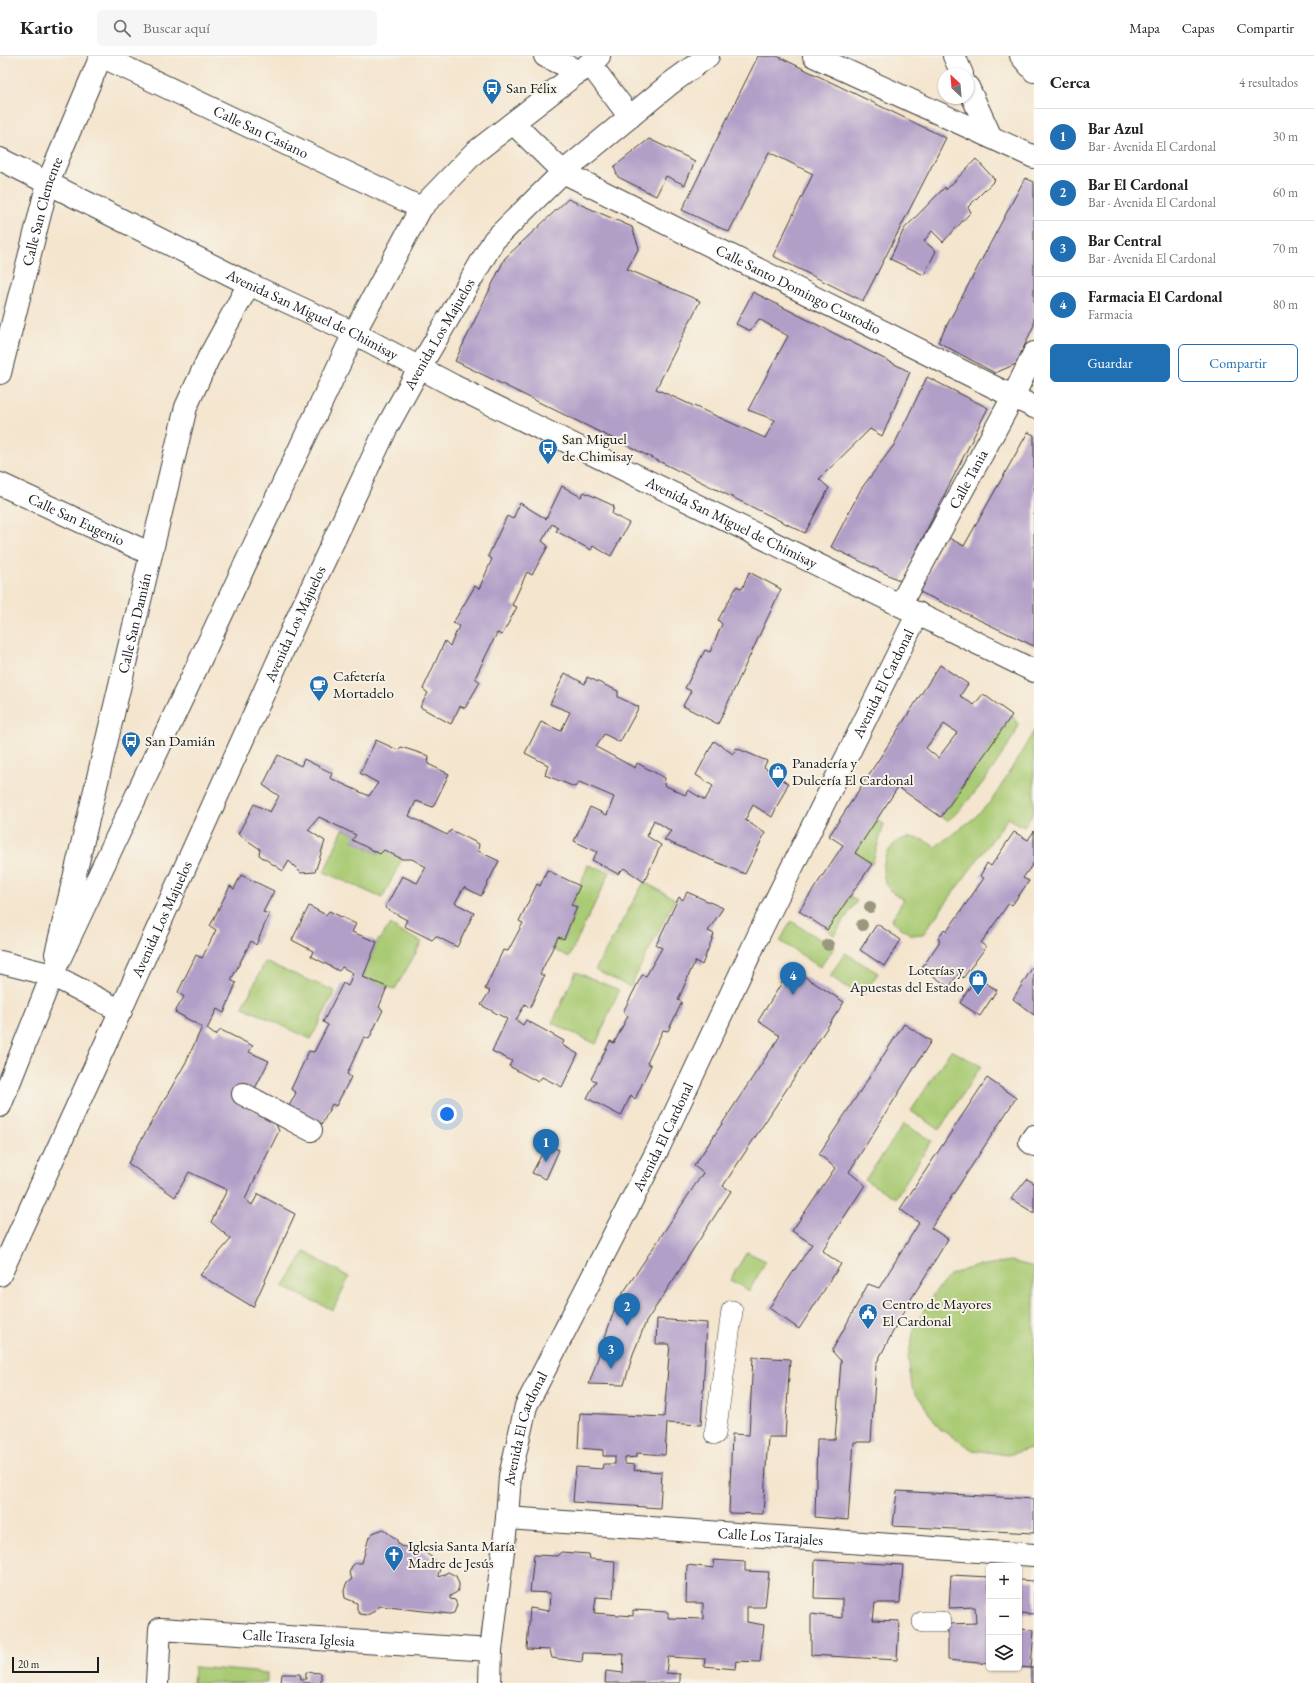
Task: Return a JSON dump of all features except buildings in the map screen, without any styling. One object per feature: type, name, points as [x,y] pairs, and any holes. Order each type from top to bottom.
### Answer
[{"type":"street","name":"Calle San Clemente","points":[[0,373],[48,182],[101,56]]},
{"type":"street","name":"Calle San Casiano","points":[[101,56],[421,208]]},
{"type":"street","points":[[545,56],[589,64]]},
{"type":"street","points":[[564,56],[589,64],[630,117]]},
{"type":"street","name":"Avenida Los Majuelos","points":[[0,1275],[121,1011],[296,621],[387,427],[420,367],[494,240],[563,172],[671,83],[708,56]]},
{"type":"street","points":[[814,56],[1034,156]]},
{"type":"street","points":[[954,56],[959,68]]},
{"type":"street","points":[[1021,56],[1034,71]]},
{"type":"street","points":[[1,1102],[52,975],[354,333],[421,208],[474,153],[589,64]]},
{"type":"street","points":[[974,100],[991,137]]},
{"type":"street","name":"Calle Santo Domingo Custodio","points":[[513,123],[563,172],[1034,407]]},
{"type":"street","name":"Avenida San Miguel de Chimisay","points":[[0,159],[249,284],[354,333],[454,386],[1034,671]]},
{"type":"street","name":"Calle San Damián","points":[[52,975],[186,407],[208,359],[249,284]]},
{"type":"street","name":"Calle Tania","points":[[909,609],[1014,397],[1034,353]]},
{"type":"street","name":"Calle San Eugenio","points":[[0,484],[151,554]]},
{"type":"street","name":"Avenida El Cardonal","points":[[490,1683],[491,1650],[507,1518],[510,1476],[526,1406],[658,1149],[909,609]]},
{"type":"street","points":[[0,962],[52,975],[121,1011]]},
{"type":"street","points":[[243,1094],[311,1130]]},
{"type":"street","points":[[1034,1136],[1030,1142],[1034,1145]]},
{"type":"street","points":[[714,1434],[732,1311]]},
{"type":"street","name":"Calle Los Tarajales","points":[[507,1518],[1034,1555]]},
{"type":"street","name":"Calle Trasera Iglesia","points":[[157,1683],[160,1629],[491,1650]]},
{"type":"green space","points":[[1012,715],[1018,724],[1015,734],[992,769],[959,811],[948,821],[941,817]]},
{"type":"green space","points":[[1034,731],[1034,812],[1024,827],[1008,818],[923,934],[912,935],[891,921],[904,899],[890,891],[884,878],[884,861],[892,846],[906,838],[915,838],[923,840],[935,847],[973,819],[990,802],[998,791]]},
{"type":"green space","points":[[876,819],[884,824],[872,864],[855,853]]},
{"type":"green space","points":[[343,829],[356,835],[352,840],[379,854],[384,850],[402,859],[382,898],[324,872]]},
{"type":"green space","points":[[588,865],[610,872],[569,957],[552,949],[558,937],[564,939],[577,907],[571,905]]},
{"type":"green space","points":[[644,882],[675,899],[630,987],[595,970]]},
{"type":"green space","points":[[850,896],[857,901],[834,935],[827,930]]},
{"type":"green space","points":[[791,921],[821,940],[827,938],[832,940],[835,947],[820,967],[780,941]]},
{"type":"green space","points":[[391,924],[399,931],[422,942],[395,989],[363,977],[377,942]]},
{"type":"green space","points":[[845,953],[878,973],[862,997],[830,976]]},
{"type":"green space","points":[[265,962],[335,991],[311,1039],[243,1007]]},
{"type":"green space","points":[[576,972],[619,990],[596,1044],[552,1023]]},
{"type":"green space","points":[[951,1050],[981,1066],[939,1130],[911,1111]]},
{"type":"green space","points":[[904,1124],[932,1141],[895,1198],[865,1180]]},
{"type":"green space","points":[[305,1252],[349,1277],[333,1310],[283,1287]]},
{"type":"green space","points":[[747,1252],[766,1261],[749,1291],[730,1280]]},
{"type":"green space","points":[[1011,1261],[1034,1267],[1034,1447],[1008,1455],[973,1450],[940,1429],[912,1387],[908,1357],[914,1329],[932,1296],[950,1275],[972,1267]]},
{"type":"green space","points":[[194,1667],[267,1673],[267,1683],[193,1683]]},
{"type":"place","name":"San Félix","points":[[492,105]]},
{"type":"place","name":"San Miguel de Chimisay","points":[[548,465]]},
{"type":"place","name":"Cafetería Mortadelo","points":[[319,702]]},
{"type":"place","name":"San Damián","points":[[131,758]]},
{"type":"place","name":"Panadería y Dulcería El Cardonal","points":[[778,789]]},
{"type":"place","name":"Farmacia El Cardonal","points":[[793,995]]},
{"type":"place","name":"Loterías y Apuestas del Estado","points":[[978,996]]},
{"type":"place","name":"Bar Azul","points":[[546,1162]]},
{"type":"place","name":"Bar El Cardonal","points":[[627,1326]]},
{"type":"place","name":"Centro de Mayores El Cardonal","points":[[868,1330]]},
{"type":"place","name":"Bar Central","points":[[611,1369]]},
{"type":"place","name":"Iglesia Santa María Madre de Jesús","points":[[394,1572]]}]
